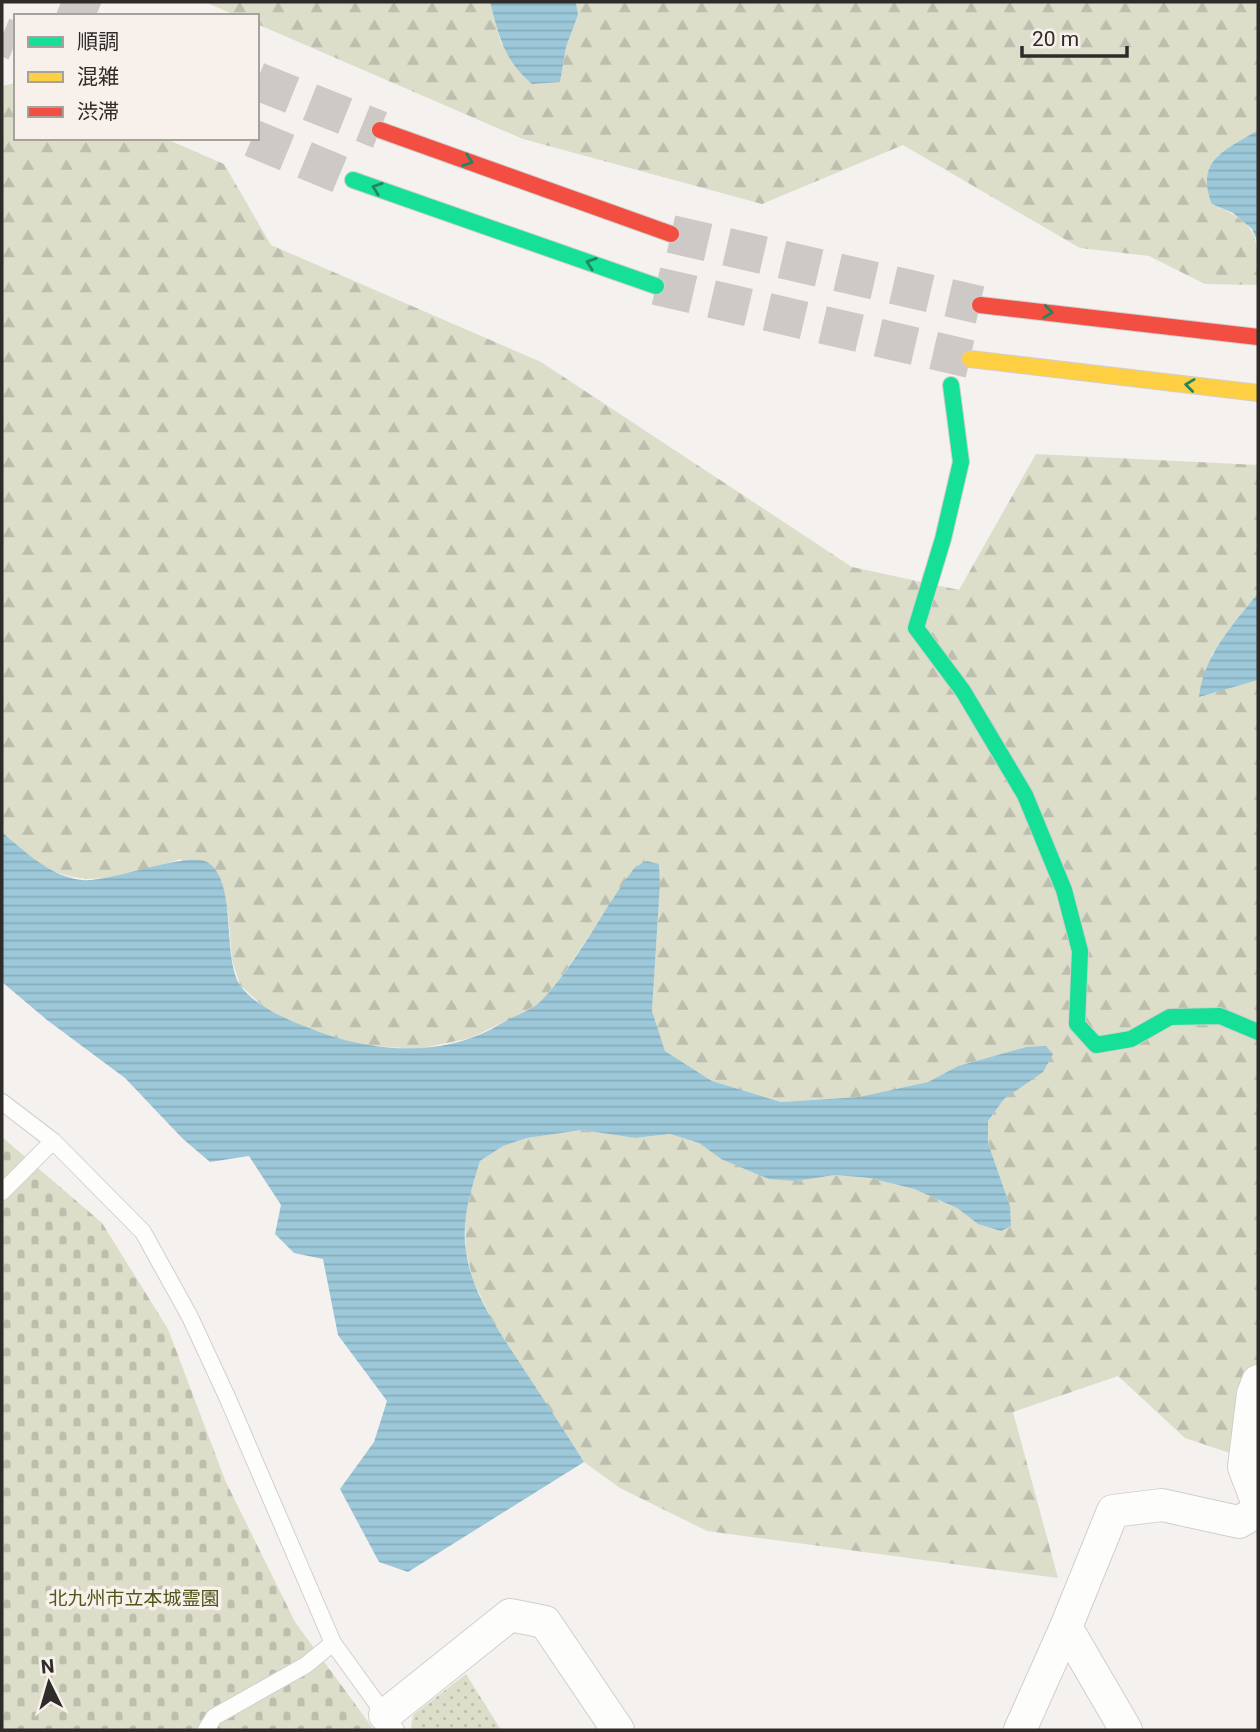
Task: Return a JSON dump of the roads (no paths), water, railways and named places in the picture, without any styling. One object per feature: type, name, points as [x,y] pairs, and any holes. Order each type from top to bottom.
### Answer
[{"type":"street","points":[[380,130],[671,234]]},
{"type":"street","points":[[353,180],[656,286]]},
{"type":"street","points":[[980,304],[1258,337]]},
{"type":"street","points":[[970,359],[1258,393]]},
{"type":"street","points":[[951,385],[961,462],[943,539],[916,628],[963,691],[1025,795],[1064,890],[1080,951],[1077,1024],[1096,1045],[1131,1040],[1170,1017],[1220,1016],[1258,1032]]},
{"type":"street","points":[[1258,1381],[1253,1394],[1244,1467],[1258,1503]]},
{"type":"street","points":[[1020,1730],[1113,1511],[1162,1505],[1239,1522],[1258,1511]]},
{"type":"street","points":[[390,1723],[510,1615],[545,1622],[618,1730]]},
{"type":"street","points":[[1066,1627],[1126,1730]]},
{"type":"lane","points":[[2,1102],[53,1141],[143,1232],[177,1293],[229,1399],[333,1643],[390,1723]]},
{"type":"lane","points":[[2,1192],[53,1141]]},
{"type":"lane","points":[[206,1730],[214,1717],[306,1665],[333,1643]]},
{"type":"water","points":[[490,2],[576,2],[578,15],[566,47],[560,82],[532,84],[515,66],[504,47]]},
{"type":"water","points":[[1258,130],[1258,243],[1252,229],[1233,213],[1212,204],[1207,176],[1216,158]]},
{"type":"water","points":[[1258,593],[1258,680],[1199,697],[1213,654]]},
{"type":"water","points":[[2,832],[49,869],[82,880],[113,877],[187,860],[201,860],[210,864],[224,888],[235,973],[247,994],[281,1016],[320,1032],[348,1041],[401,1048],[436,1046],[471,1038],[538,1004],[555,986],[635,867],[647,861],[659,864],[652,1011],[665,1051],[712,1081],[781,1102],[859,1097],[928,1082],[958,1066],[1026,1047],[1046,1046],[1053,1054],[1043,1072],[1004,1099],[988,1121],[988,1143],[1010,1206],[1011,1226],[1001,1231],[978,1224],[957,1208],[914,1189],[870,1178],[835,1175],[796,1181],[769,1179],[721,1159],[699,1143],[670,1134],[635,1138],[582,1130],[527,1138],[503,1146],[480,1161],[473,1183],[465,1228],[469,1268],[489,1314],[584,1462],[408,1572],[379,1562],[340,1489],[374,1442],[387,1401],[338,1335],[323,1259],[294,1253],[275,1234],[281,1205],[249,1156],[210,1162],[183,1139],[125,1078],[47,1020],[2,982]]},
{"type":"tunnel","points":[[61,2],[91,14]]},
{"type":"tunnel","points":[[2,36],[14,41]]},
{"type":"tunnel","points":[[259,82],[380,130]]},
{"type":"tunnel","points":[[257,140],[353,180]]},
{"type":"tunnel","points":[[671,234],[980,305]]},
{"type":"tunnel","points":[[656,286],[970,359]]},
{"type":"park label","name":"北九州市立本城霊園","points":[[134,1598]]}]
